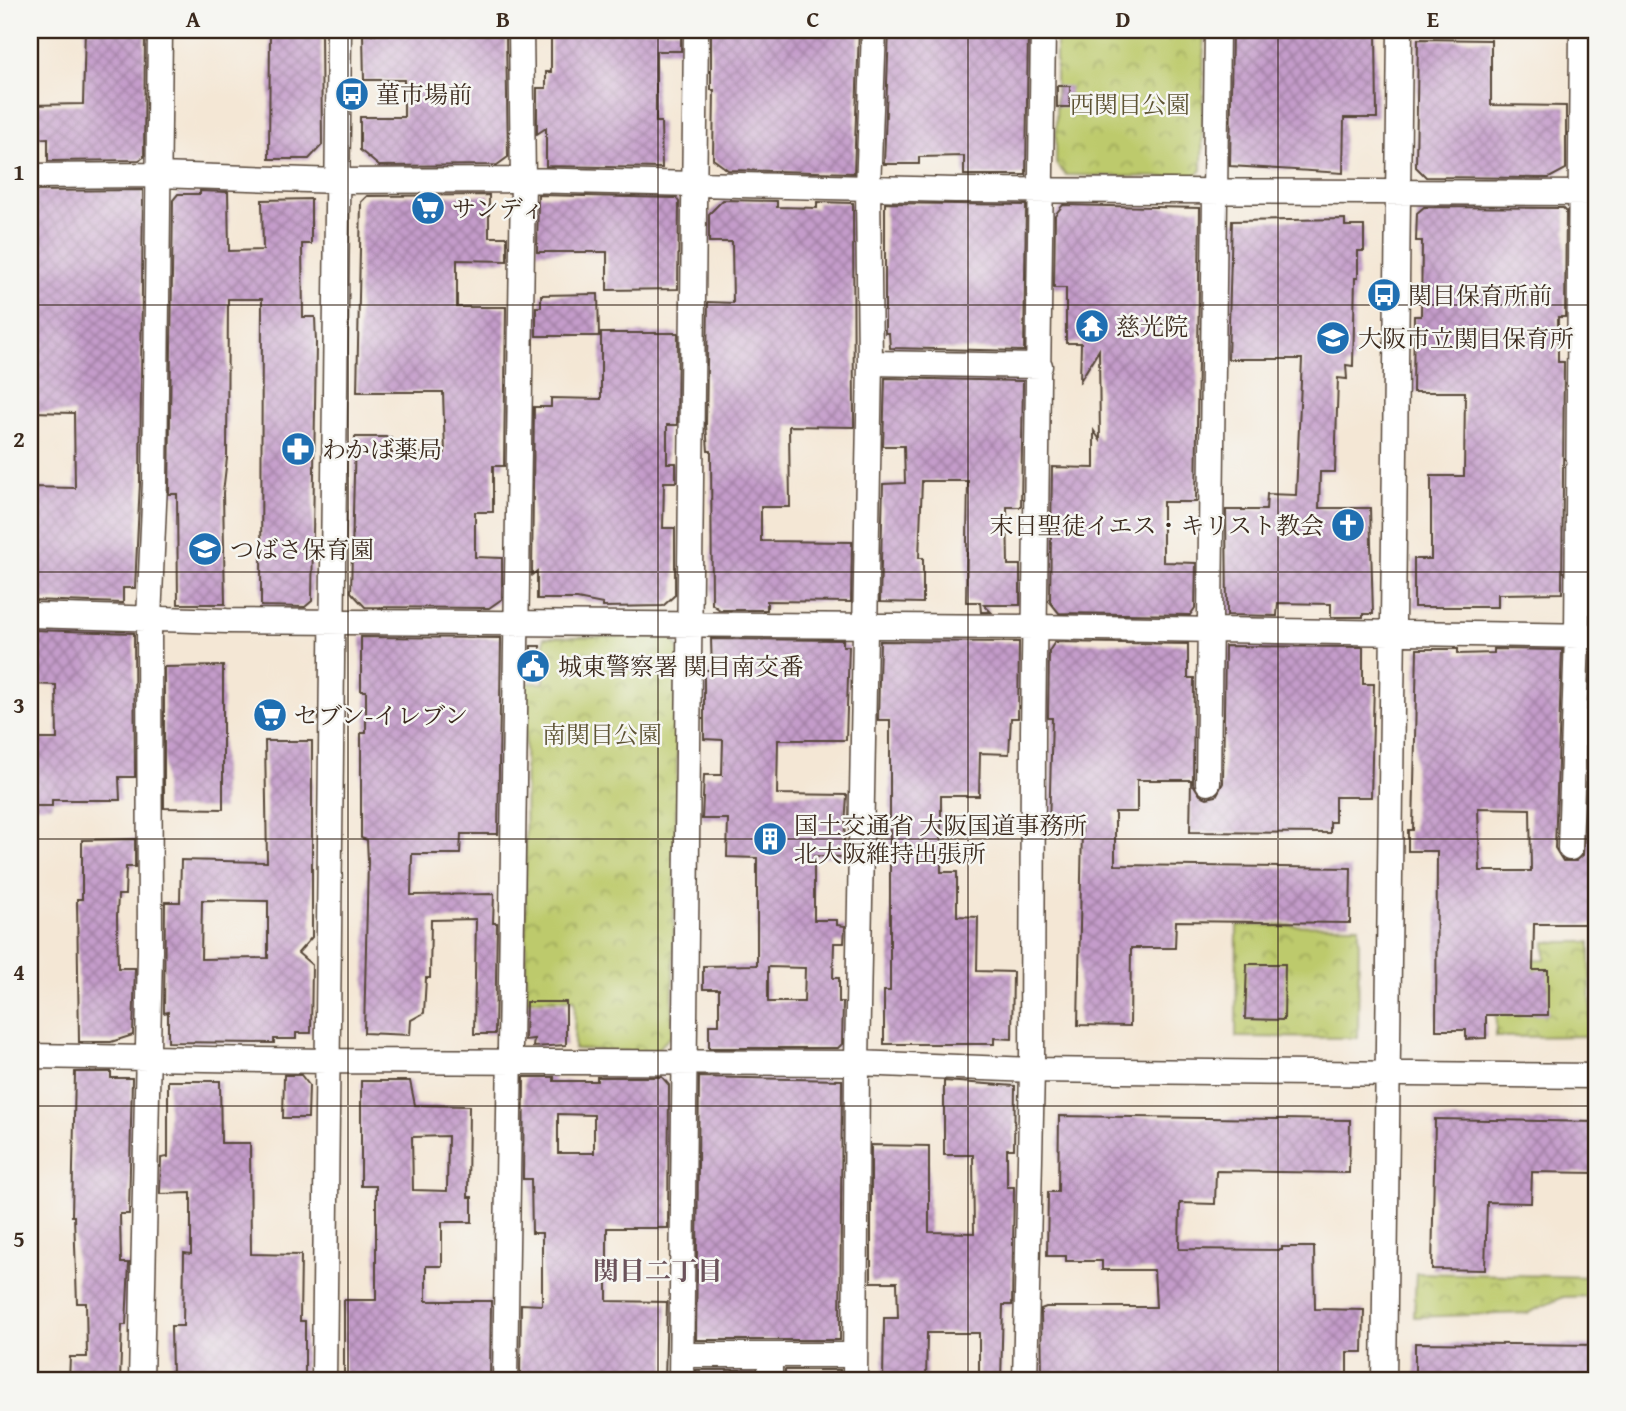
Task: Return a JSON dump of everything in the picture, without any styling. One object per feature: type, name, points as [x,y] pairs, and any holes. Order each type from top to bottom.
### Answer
[{"type":"street","points":[[141,1381],[148,1056],[149,619],[155,482],[160,30]]},
{"type":"street","points":[[324,1381],[339,30]]},
{"type":"street","points":[[505,1381],[523,180],[521,30]]},
{"type":"street","points":[[681,1381],[687,1063],[696,30]]},
{"type":"street","points":[[855,1381],[857,1063],[870,363],[868,188],[874,30]]},
{"type":"street","points":[[1026,1381],[1043,30]]},
{"type":"street","points":[[1208,783],[1212,631],[1217,30]]},
{"type":"street","points":[[1384,1381],[1385,1072],[1400,30]]},
{"type":"street","points":[[1570,848],[1587,635],[1589,193],[1582,30]]},
{"type":"street","points":[[30,176],[158,175],[338,181],[523,180],[1039,190],[1589,193]]},
{"type":"street","points":[[870,363],[1040,366]]},
{"type":"street","points":[[30,615],[228,621],[864,625],[1587,635]]},
{"type":"street","points":[[30,1056],[327,1061],[857,1063],[1032,1070],[1596,1076]]},
{"type":"street","points":[[682,1355],[855,1355]]},
{"type":"street","points":[[770,1356],[770,1381]]},
{"type":"green space","name":"西関目公園","points":[[1056,30],[1204,30],[1202,170],[1194,178],[1066,175],[1056,164]]},
{"type":"green space","name":"南関目公園","points":[[671,636],[679,649],[672,1035],[655,1052],[574,1049],[575,1000],[526,1000],[525,683],[544,683],[544,637]]},
{"type":"green space","points":[[1237,925],[1359,926],[1358,1038],[1236,1037]]},
{"type":"green space","points":[[1495,942],[1505,960],[1545,959],[1545,942],[1590,942],[1591,1036],[1496,1037]]},
{"type":"green space","points":[[1416,1273],[1596,1277],[1596,1296],[1563,1297],[1528,1313],[1414,1317]]},
{"type":"building","points":[[85,30],[145,30],[144,157],[139,160],[48,161],[48,138],[30,139],[30,105],[83,104]]},
{"type":"building","points":[[270,30],[321,30],[322,145],[309,159],[269,159]]},
{"type":"building","points":[[551,30],[681,30],[681,51],[656,51],[656,122],[661,122],[662,168],[546,166],[546,128],[537,134],[537,88],[546,88],[546,72],[551,72]]},
{"type":"building","points":[[711,30],[859,30],[854,173],[728,170],[713,159]]},
{"type":"building","points":[[889,30],[1028,30],[1026,175],[964,175],[964,156],[919,157],[919,164],[884,164]]},
{"type":"building","points":[[1232,30],[1376,30],[1377,118],[1344,118],[1343,173],[1230,166]]},
{"type":"building","points":[[363,34],[506,35],[508,157],[497,165],[379,166],[360,150],[360,117],[404,117],[404,80],[364,80]]},
{"type":"building","points":[[1418,39],[1491,40],[1491,105],[1566,106],[1566,169],[1549,178],[1426,177],[1416,167]]},
{"type":"building","points":[[1057,86],[1070,86],[1070,107],[1057,107]]},
{"type":"building","points":[[143,190],[140,482],[135,588],[123,588],[123,603],[30,600],[30,487],[75,488],[74,413],[30,412],[30,191]]},
{"type":"building","points":[[200,191],[228,192],[229,251],[263,250],[262,200],[311,199],[311,244],[302,244],[303,317],[315,317],[316,343],[312,601],[305,607],[261,606],[262,299],[228,299],[227,458],[223,493],[225,604],[178,604],[177,494],[169,494],[173,200],[178,194],[200,194]]},
{"type":"building","points":[[489,195],[489,237],[507,237],[507,261],[457,260],[457,307],[506,307],[504,466],[493,466],[493,512],[475,512],[475,557],[502,558],[502,599],[489,608],[365,607],[351,592],[355,437],[391,437],[391,453],[445,453],[443,392],[357,392],[361,202],[367,196]]},
{"type":"building","points":[[538,195],[676,198],[679,202],[678,289],[607,290],[607,252],[537,252]]},
{"type":"building","points":[[723,200],[777,201],[777,207],[817,208],[817,202],[853,203],[854,427],[789,426],[790,507],[761,507],[761,541],[852,542],[851,602],[767,601],[767,610],[720,610],[712,604],[711,451],[708,451],[706,425],[708,302],[733,303],[732,242],[709,242],[709,214]]},
{"type":"building","points":[[885,203],[1026,205],[1024,351],[890,348],[889,333],[885,333]]},
{"type":"building","points":[[1063,205],[1200,208],[1196,502],[1163,502],[1163,562],[1196,563],[1195,608],[1190,615],[1059,613],[1050,602],[1052,467],[1094,468],[1094,431],[1100,440],[1099,350],[1080,381],[1081,343],[1066,343],[1066,288],[1054,288],[1055,215]]},
{"type":"building","points":[[1424,207],[1563,208],[1566,211],[1565,317],[1558,317],[1558,362],[1564,362],[1562,593],[1498,594],[1498,607],[1414,607],[1414,559],[1431,559],[1431,476],[1464,476],[1465,392],[1413,392],[1414,316],[1421,316],[1422,241],[1416,241],[1417,213]]},
{"type":"building","points":[[1345,219],[1345,226],[1364,226],[1364,251],[1358,251],[1358,278],[1355,278],[1353,366],[1346,365],[1347,379],[1338,378],[1335,472],[1320,472],[1319,508],[1370,508],[1373,614],[1363,614],[1363,617],[1331,617],[1331,604],[1278,603],[1277,616],[1227,615],[1226,510],[1266,510],[1267,494],[1296,495],[1302,359],[1228,359],[1232,221]]},
{"type":"building","points":[[598,294],[599,336],[536,336],[536,307],[541,307],[541,295]]},
{"type":"building","points":[[601,333],[678,333],[677,425],[667,425],[667,463],[676,463],[676,482],[664,482],[663,528],[675,528],[675,595],[663,606],[603,607],[603,604],[577,599],[537,599],[537,571],[532,575],[534,407],[551,407],[551,398],[601,399]]},
{"type":"building","points":[[885,378],[1023,381],[1021,507],[1007,507],[1008,565],[1020,565],[1020,605],[984,605],[991,612],[981,612],[980,602],[966,602],[968,481],[922,481],[919,558],[923,558],[923,603],[880,602],[883,484],[905,483],[904,446],[883,446]]},
{"type":"building","points":[[1593,548],[1596,548],[1596,592],[1592,593]]},
{"type":"building","points":[[31,630],[134,633],[135,777],[119,777],[120,800],[52,800],[52,806],[30,806],[30,739],[57,739],[56,685],[30,684]]},
{"type":"building","points":[[361,637],[501,638],[498,834],[461,834],[460,854],[412,854],[411,895],[494,894],[493,923],[497,923],[495,1034],[474,1034],[476,919],[431,920],[430,978],[426,978],[424,1013],[411,1020],[410,1035],[364,1033],[368,861],[367,840],[361,838],[361,733],[366,733],[366,691],[361,691]]},
{"type":"building","points":[[711,639],[843,640],[843,646],[849,646],[846,740],[778,740],[777,794],[847,795],[843,857],[814,856],[814,920],[837,920],[837,925],[845,926],[844,943],[834,943],[833,978],[839,978],[839,1002],[843,1002],[842,1044],[838,1048],[709,1048],[709,1025],[719,1025],[719,989],[703,989],[703,966],[757,965],[757,858],[727,857],[728,819],[702,819],[704,775],[722,775],[723,740],[704,739],[704,670],[712,670]],"holes":[[[768,967],[805,968],[804,1002],[768,1002]]]},
{"type":"building","points":[[880,641],[1019,642],[1018,718],[1011,718],[1009,754],[980,753],[979,796],[941,796],[941,872],[957,872],[957,916],[978,917],[977,971],[1013,972],[1012,1039],[994,1038],[994,1044],[884,1044],[884,991],[890,991],[890,720],[878,720]]},
{"type":"building","points":[[1055,642],[1188,644],[1188,678],[1194,678],[1193,784],[1200,795],[1207,798],[1216,796],[1223,783],[1225,646],[1363,647],[1363,684],[1374,684],[1371,797],[1335,797],[1335,822],[1330,822],[1330,833],[1190,832],[1191,780],[1137,780],[1137,812],[1115,812],[1115,865],[1351,868],[1350,923],[1176,921],[1175,948],[1131,948],[1130,1026],[1078,1025],[1082,829],[1049,828],[1052,718],[1048,718],[1049,651]]},
{"type":"building","name":"城東警察署 関目南交番","points":[[531,646],[540,646],[540,674],[530,674]]},
{"type":"building","points":[[1417,649],[1458,649],[1458,654],[1494,653],[1494,649],[1562,650],[1555,848],[1563,861],[1576,861],[1583,855],[1587,782],[1596,782],[1596,924],[1534,924],[1533,970],[1548,970],[1548,1015],[1486,1015],[1486,1038],[1466,1039],[1466,1030],[1436,1030],[1437,851],[1408,851],[1408,830],[1413,830]],"holes":[[[1478,808],[1530,809],[1531,871],[1480,871]]]},
{"type":"building","points":[[1591,651],[1596,651],[1596,746],[1588,746]]},
{"type":"building","points":[[223,666],[223,809],[164,808],[164,667]]},
{"type":"building","points":[[265,741],[312,741],[312,937],[298,953],[312,965],[311,1033],[296,1033],[296,1039],[274,1039],[274,1043],[168,1042],[168,1012],[164,1013],[165,902],[180,902],[181,860],[267,862]],"holes":[[[202,900],[268,901],[268,958],[201,959]]]},
{"type":"building","points":[[135,839],[135,867],[126,867],[125,895],[118,895],[117,916],[118,968],[135,968],[133,1035],[111,1042],[79,1042],[77,899],[82,899],[82,840]]},
{"type":"building","points":[[1247,964],[1285,964],[1284,1020],[1245,1019]]},
{"type":"building","points":[[526,1002],[566,1002],[566,1045],[533,1047],[534,1039],[525,1040]]},
{"type":"building","points":[[75,1072],[111,1072],[111,1078],[132,1078],[129,1214],[120,1214],[121,1263],[129,1263],[126,1325],[122,1325],[120,1381],[69,1381],[70,1357],[87,1357],[86,1303],[77,1303],[72,1216]]},
{"type":"building","points":[[284,1075],[301,1075],[309,1085],[308,1118],[283,1118]]},
{"type":"building","points":[[524,1077],[554,1077],[554,1081],[597,1081],[597,1077],[662,1077],[669,1085],[668,1228],[607,1228],[607,1301],[667,1302],[665,1381],[520,1378],[521,1304],[542,1305],[542,1233],[532,1233],[531,1179],[523,1179]],"holes":[[[558,1114],[594,1115],[594,1153],[558,1153]]]},
{"type":"building","points":[[699,1077],[842,1080],[840,1340],[696,1340]]},
{"type":"building","points":[[168,1081],[220,1081],[221,1143],[250,1143],[251,1254],[301,1255],[300,1321],[305,1321],[305,1381],[283,1381],[283,1376],[172,1375],[171,1326],[183,1326],[184,1253],[191,1254],[191,1193],[160,1194],[161,1158],[168,1157]]},
{"type":"building","points":[[361,1081],[410,1081],[415,1105],[469,1106],[468,1197],[472,1197],[472,1222],[442,1222],[442,1266],[426,1266],[426,1301],[491,1301],[490,1381],[344,1380],[344,1300],[376,1300],[376,1186],[361,1186]],"holes":[[[448,1136],[447,1191],[413,1190],[412,1137]]]},
{"type":"building","points":[[944,1081],[1015,1086],[1014,1149],[1007,1149],[1007,1187],[1014,1187],[1012,1305],[1003,1305],[1001,1381],[979,1381],[979,1333],[927,1333],[926,1381],[883,1381],[884,1318],[898,1318],[897,1282],[871,1282],[871,1145],[929,1146],[929,1232],[974,1233],[973,1155],[944,1155]]},
{"type":"building","points":[[1059,1116],[1350,1120],[1349,1173],[1216,1171],[1215,1204],[1180,1203],[1179,1249],[1282,1250],[1282,1247],[1314,1247],[1315,1309],[1364,1310],[1363,1352],[1347,1352],[1347,1379],[1042,1381],[1041,1309],[1156,1307],[1154,1270],[1102,1270],[1102,1261],[1066,1261],[1066,1256],[1047,1256],[1048,1192],[1058,1192]]},
{"type":"building","points":[[1435,1119],[1596,1122],[1596,1173],[1532,1172],[1531,1203],[1487,1202],[1485,1270],[1432,1269]]},
{"type":"building","points":[[1415,1343],[1596,1345],[1596,1381],[1415,1381]]},
{"type":"building","points":[[696,1370],[755,1370],[755,1380],[696,1380]]},
{"type":"building","points":[[785,1370],[840,1370],[840,1381],[785,1381]]},
{"type":"place","name":"菫市場前","points":[[352,94]]},
{"type":"place","name":"サンディ","points":[[428,208]]},
{"type":"place","name":"関目保育所前","points":[[1384,295]]},
{"type":"place","name":"慈光院","points":[[1092,326]]},
{"type":"place","name":"大阪市立関目保育所","points":[[1333,338]]},
{"type":"place","name":"わかば薬局","points":[[298,449]]},
{"type":"place","name":"末日聖徒イエス・キリスト教会","points":[[1348,525]]},
{"type":"place","name":"つばさ保育園","points":[[205,549]]},
{"type":"place","name":"城東警察署 関目南交番","points":[[533,666]]},
{"type":"place","name":"セブン-イレブン","points":[[270,715]]},
{"type":"place","name":"国土交通省 大阪国道事務所 北大阪維持出張所","points":[[770,839]]},
{"type":"district","name":"関目二丁目","points":[[658,1270]]}]
